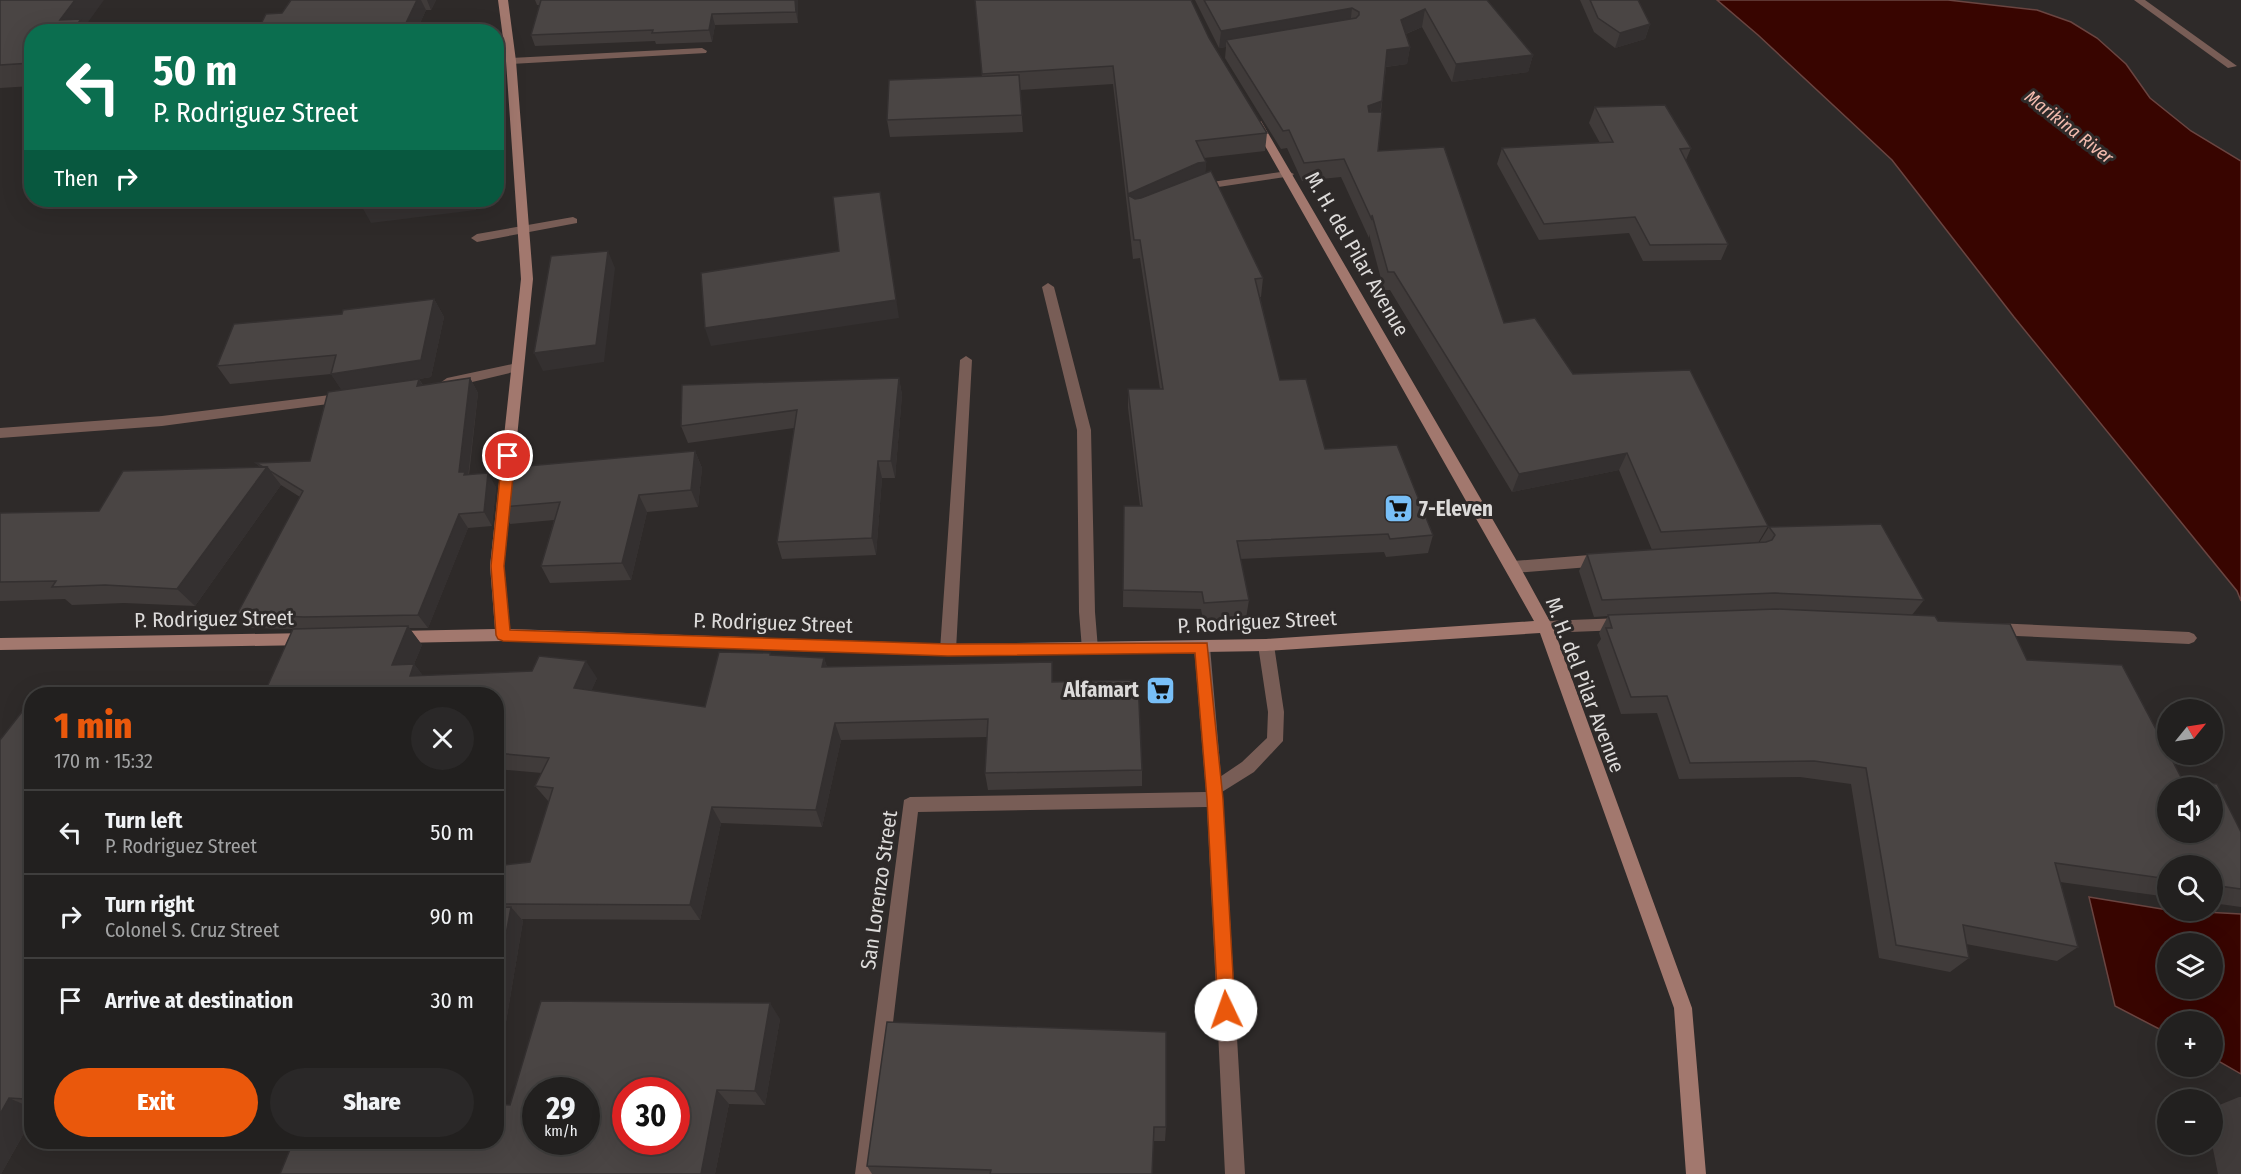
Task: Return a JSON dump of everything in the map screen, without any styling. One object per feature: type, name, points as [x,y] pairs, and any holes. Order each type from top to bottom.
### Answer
[{"type":"street","points":[[503,0],[511,61],[527,279],[497,566],[503,635]]},
{"type":"street","points":[[2139,0],[2232,66]]},
{"type":"street","points":[[511,61],[702,51]]},
{"type":"street","name":"M. H. del Pilar Avenue","points":[[1251,114],[1288,174],[1545,627],[1683,1008],[1696,1174]]},
{"type":"street","points":[[1185,191],[1202,185],[1288,174]]},
{"type":"street","points":[[477,238],[573,221]]},
{"type":"street","points":[[1048,287],[1084,430],[1087,612],[1090,649]]},
{"type":"street","points":[[948,650],[966,360]]},
{"type":"street","points":[[429,386],[517,367]]},
{"type":"street","points":[[0,433],[162,421],[361,396]]},
{"type":"street","points":[[1513,567],[1616,560]]},
{"type":"street","points":[[1545,627],[1637,624]]},
{"type":"street","name":"P. Rodriguez Street","points":[[383,637],[503,635],[948,650],[1090,649],[1266,645],[1545,627]]},
{"type":"street","points":[[1983,628],[2189,638]]},
{"type":"street","name":"P. Rodriguez Street","points":[[0,644],[323,638]]},
{"type":"street","points":[[1215,795],[1275,741],[1276,712],[1266,645]]},
{"type":"street","points":[[1202,647],[1215,795],[1235,1174]]},
{"type":"street","name":"San Lorenzo Street","points":[[866,1174],[910,805],[1215,795]]},
{"type":"water","name":"Marikina River","points":[[1717,0],[1948,0],[2037,10],[2071,22],[2097,38],[2126,64],[2150,98],[2191,131],[2241,161],[2241,601],[2237,591],[2014,317],[1892,160],[1758,35]]},
{"type":"water","points":[[2089,897],[2157,908],[2157,921],[2223,921],[2223,913],[2241,914],[2241,1074],[2223,1064],[2223,1011],[2157,1011],[2157,1028],[2115,1006]]},
{"type":"building","points":[[0,0],[75,0],[60,20],[81,19],[78,24],[24,24],[24,64],[0,65]]},
{"type":"building","points":[[291,0],[417,0],[405,24],[261,24],[266,14],[282,13]]},
{"type":"building","points":[[541,0],[795,0],[796,12],[712,14],[709,30],[531,35]]},
{"type":"building","points":[[975,0],[1191,0],[1209,38],[1267,133],[1196,141],[1206,162],[1198,163],[1128,194],[1113,66],[982,74]]},
{"type":"building","points":[[1204,0],[1487,0],[1533,55],[1456,64],[1425,9],[1401,20],[1410,47],[1387,50],[1382,101],[1368,106],[1369,112],[1382,112],[1378,151],[1444,147],[1504,323],[1535,318],[1573,374],[1690,370],[1768,526],[1661,532],[1627,453],[1519,474],[1394,272],[1388,272],[1372,215],[1372,220],[1344,159],[1304,163],[1289,130],[1283,131],[1226,40],[1356,18],[1359,12],[1352,8],[1221,31]]},
{"type":"building","points":[[1590,0],[1638,0],[1650,24],[1620,33],[1598,18]]},
{"type":"building","points":[[1019,75],[1022,115],[887,120],[889,80]]},
{"type":"building","points":[[1665,105],[1691,148],[1680,149],[1728,244],[1650,245],[1635,217],[1544,224],[1502,148],[1613,142],[1595,107]]},
{"type":"building","points":[[1211,171],[1263,278],[1255,279],[1280,380],[1306,379],[1325,449],[1397,445],[1433,535],[1390,539],[1388,534],[1237,541],[1249,600],[1204,603],[1202,592],[1123,590],[1124,506],[1142,506],[1128,389],[1163,389],[1140,240],[1134,240],[1128,195],[1135,199],[1141,198]]},
{"type":"building","points":[[880,192],[896,300],[705,328],[701,273],[839,251],[833,197]]},
{"type":"building","points":[[608,251],[596,345],[534,353],[551,256]]},
{"type":"building","points":[[434,299],[421,360],[331,374],[336,355],[217,366],[234,324],[342,314],[343,310]]},
{"type":"building","points":[[470,378],[459,472],[465,472],[464,475],[488,473],[484,512],[459,514],[418,615],[304,617],[237,614],[303,491],[267,467],[256,463],[310,461],[328,392],[419,379],[417,386]]},
{"type":"building","points":[[899,378],[891,461],[878,461],[872,538],[777,542],[797,410],[681,426],[682,385]]},
{"type":"building","points":[[695,451],[691,490],[639,495],[622,563],[541,566],[560,502],[501,507],[505,468]]},
{"type":"building","points":[[267,467],[177,589],[105,585],[52,587],[56,581],[0,582],[0,513],[99,511],[123,471]]},
{"type":"building","points":[[1881,524],[1924,600],[1775,593],[1602,600],[1587,554],[1766,542],[1772,540],[1775,535],[1769,527]]},
{"type":"building","points":[[1776,609],[1935,616],[1938,621],[2010,624],[2027,660],[2122,665],[2157,731],[2157,765],[2175,765],[2181,777],[2157,777],[2157,843],[2223,843],[2223,796],[2241,832],[2241,889],[2223,887],[2223,855],[2157,855],[2157,877],[2055,863],[2078,947],[1963,925],[1969,958],[1896,945],[1866,768],[1814,761],[1690,763],[1667,696],[1631,697],[1606,628],[1612,628],[1608,615]]},
{"type":"building","points":[[408,626],[392,665],[414,664],[410,676],[532,671],[539,656],[586,661],[574,688],[705,707],[719,652],[770,653],[770,655],[824,658],[822,667],[1052,662],[1052,682],[1138,680],[1142,770],[985,773],[988,719],[835,723],[816,810],[712,807],[690,905],[504,904],[504,865],[530,862],[553,788],[535,786],[549,758],[504,754],[504,687],[267,687],[293,629]]},
{"type":"building","points":[[24,709],[24,1099],[9,1098],[0,1114],[0,740]]},
{"type":"building","points":[[504,907],[511,907],[504,946]]},
{"type":"building","points":[[541,1001],[770,1003],[755,1091],[717,1090],[701,1174],[280,1174],[290,1149],[504,1149],[504,1105],[510,1105]]},
{"type":"building","points":[[887,1022],[1166,1032],[1166,1127],[1154,1127],[1152,1174],[990,1174],[991,1170],[867,1166]]},
{"type":"place","name":"7-Eleven","points":[[1398,509]]},
{"type":"place","name":"Alfamart","points":[[1160,690]]},
{"type":"route","points":[[508,456],[497,566],[503,635],[948,650],[1202,647],[1215,799],[1226,1010]]}]
